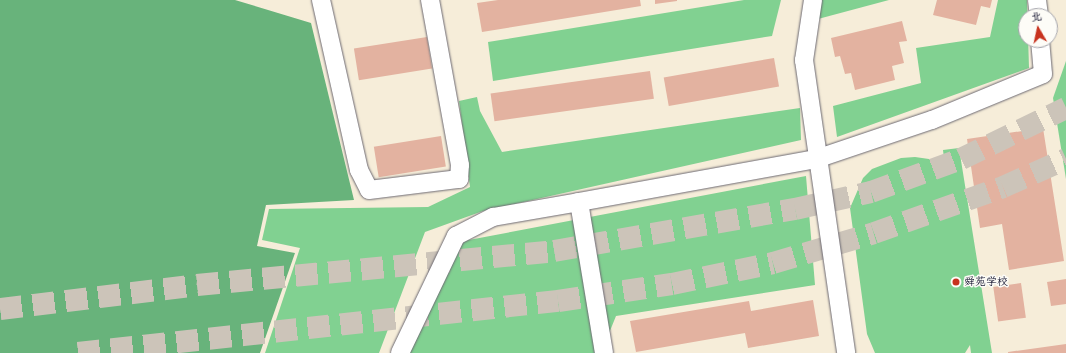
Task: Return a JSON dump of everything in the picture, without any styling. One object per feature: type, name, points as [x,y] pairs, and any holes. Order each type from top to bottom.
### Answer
[{"type":"street","points":[[321,0],[359,170],[369,190],[459,179],[460,165],[430,0]]},
{"type":"street","points":[[813,0],[804,60],[816,159],[846,353]]},
{"type":"street","points":[[400,353],[456,236],[493,217],[816,159],[932,120],[1043,74],[1041,48]]},
{"type":"street","points":[[579,202],[604,353]]},
{"type":"green space","points":[[0,0],[235,0],[311,23],[354,200],[266,205],[257,246],[295,253],[260,353],[0,353]]},
{"type":"green space","points":[[744,0],[781,0],[772,36],[493,81],[488,42]]},
{"type":"green space","points":[[822,0],[889,0],[818,19]]},
{"type":"green space","points":[[998,0],[1027,0],[1027,8],[1018,8],[1018,48],[1028,48],[1029,68],[837,137],[833,106],[921,83],[916,48],[990,37]]},
{"type":"green space","points":[[1066,61],[1066,179],[1053,98]]},
{"type":"green space","points":[[477,97],[480,111],[502,152],[800,108],[801,140],[483,211],[425,232],[379,353],[265,353],[300,248],[262,240],[269,209],[428,207],[470,187],[459,101]]},
{"type":"green space","points":[[959,148],[992,353],[971,353],[970,345],[965,353],[875,353],[867,334],[850,208],[863,178],[872,169],[901,158],[915,157],[929,159],[945,167],[943,150]]},
{"type":"green space","points":[[806,176],[815,285],[616,316],[601,353],[408,353],[458,242]]},
{"type":"building","points":[[498,0],[640,0],[641,6],[482,32],[477,3]]},
{"type":"building","points":[[655,0],[677,0],[677,1],[655,4]]},
{"type":"building","points":[[937,0],[992,0],[990,8],[981,6],[976,25],[933,15]]},
{"type":"building","points":[[902,21],[907,41],[899,42],[904,63],[892,66],[895,80],[855,90],[851,73],[845,74],[840,56],[835,57],[831,38]]},
{"type":"building","points":[[427,37],[432,69],[359,80],[354,49]]},
{"type":"building","points":[[774,58],[779,87],[669,106],[664,77]]},
{"type":"building","points":[[650,71],[654,99],[494,121],[491,93]]},
{"type":"building","points":[[1043,128],[1064,261],[1009,270],[1002,224],[980,228],[967,139]]},
{"type":"building","points":[[441,136],[446,167],[379,177],[374,147]]},
{"type":"building","points":[[1066,279],[1066,304],[1051,306],[1047,282]]},
{"type":"building","points":[[1021,283],[1026,318],[998,322],[993,287]]},
{"type":"building","points":[[813,300],[819,336],[748,348],[745,333],[636,352],[630,321],[749,301],[751,311]]},
{"type":"building","points":[[1066,344],[1066,353],[1008,353],[1008,352]]},
{"type":"tunnel","points":[[0,309],[197,285],[554,251],[795,209],[871,192],[961,159],[1066,108]]},
{"type":"tunnel","points":[[78,353],[558,301],[672,284],[773,263],[874,233],[1003,187],[1066,159]]},
{"type":"place","name":"舜苑学校","points":[[956,282]]}]
